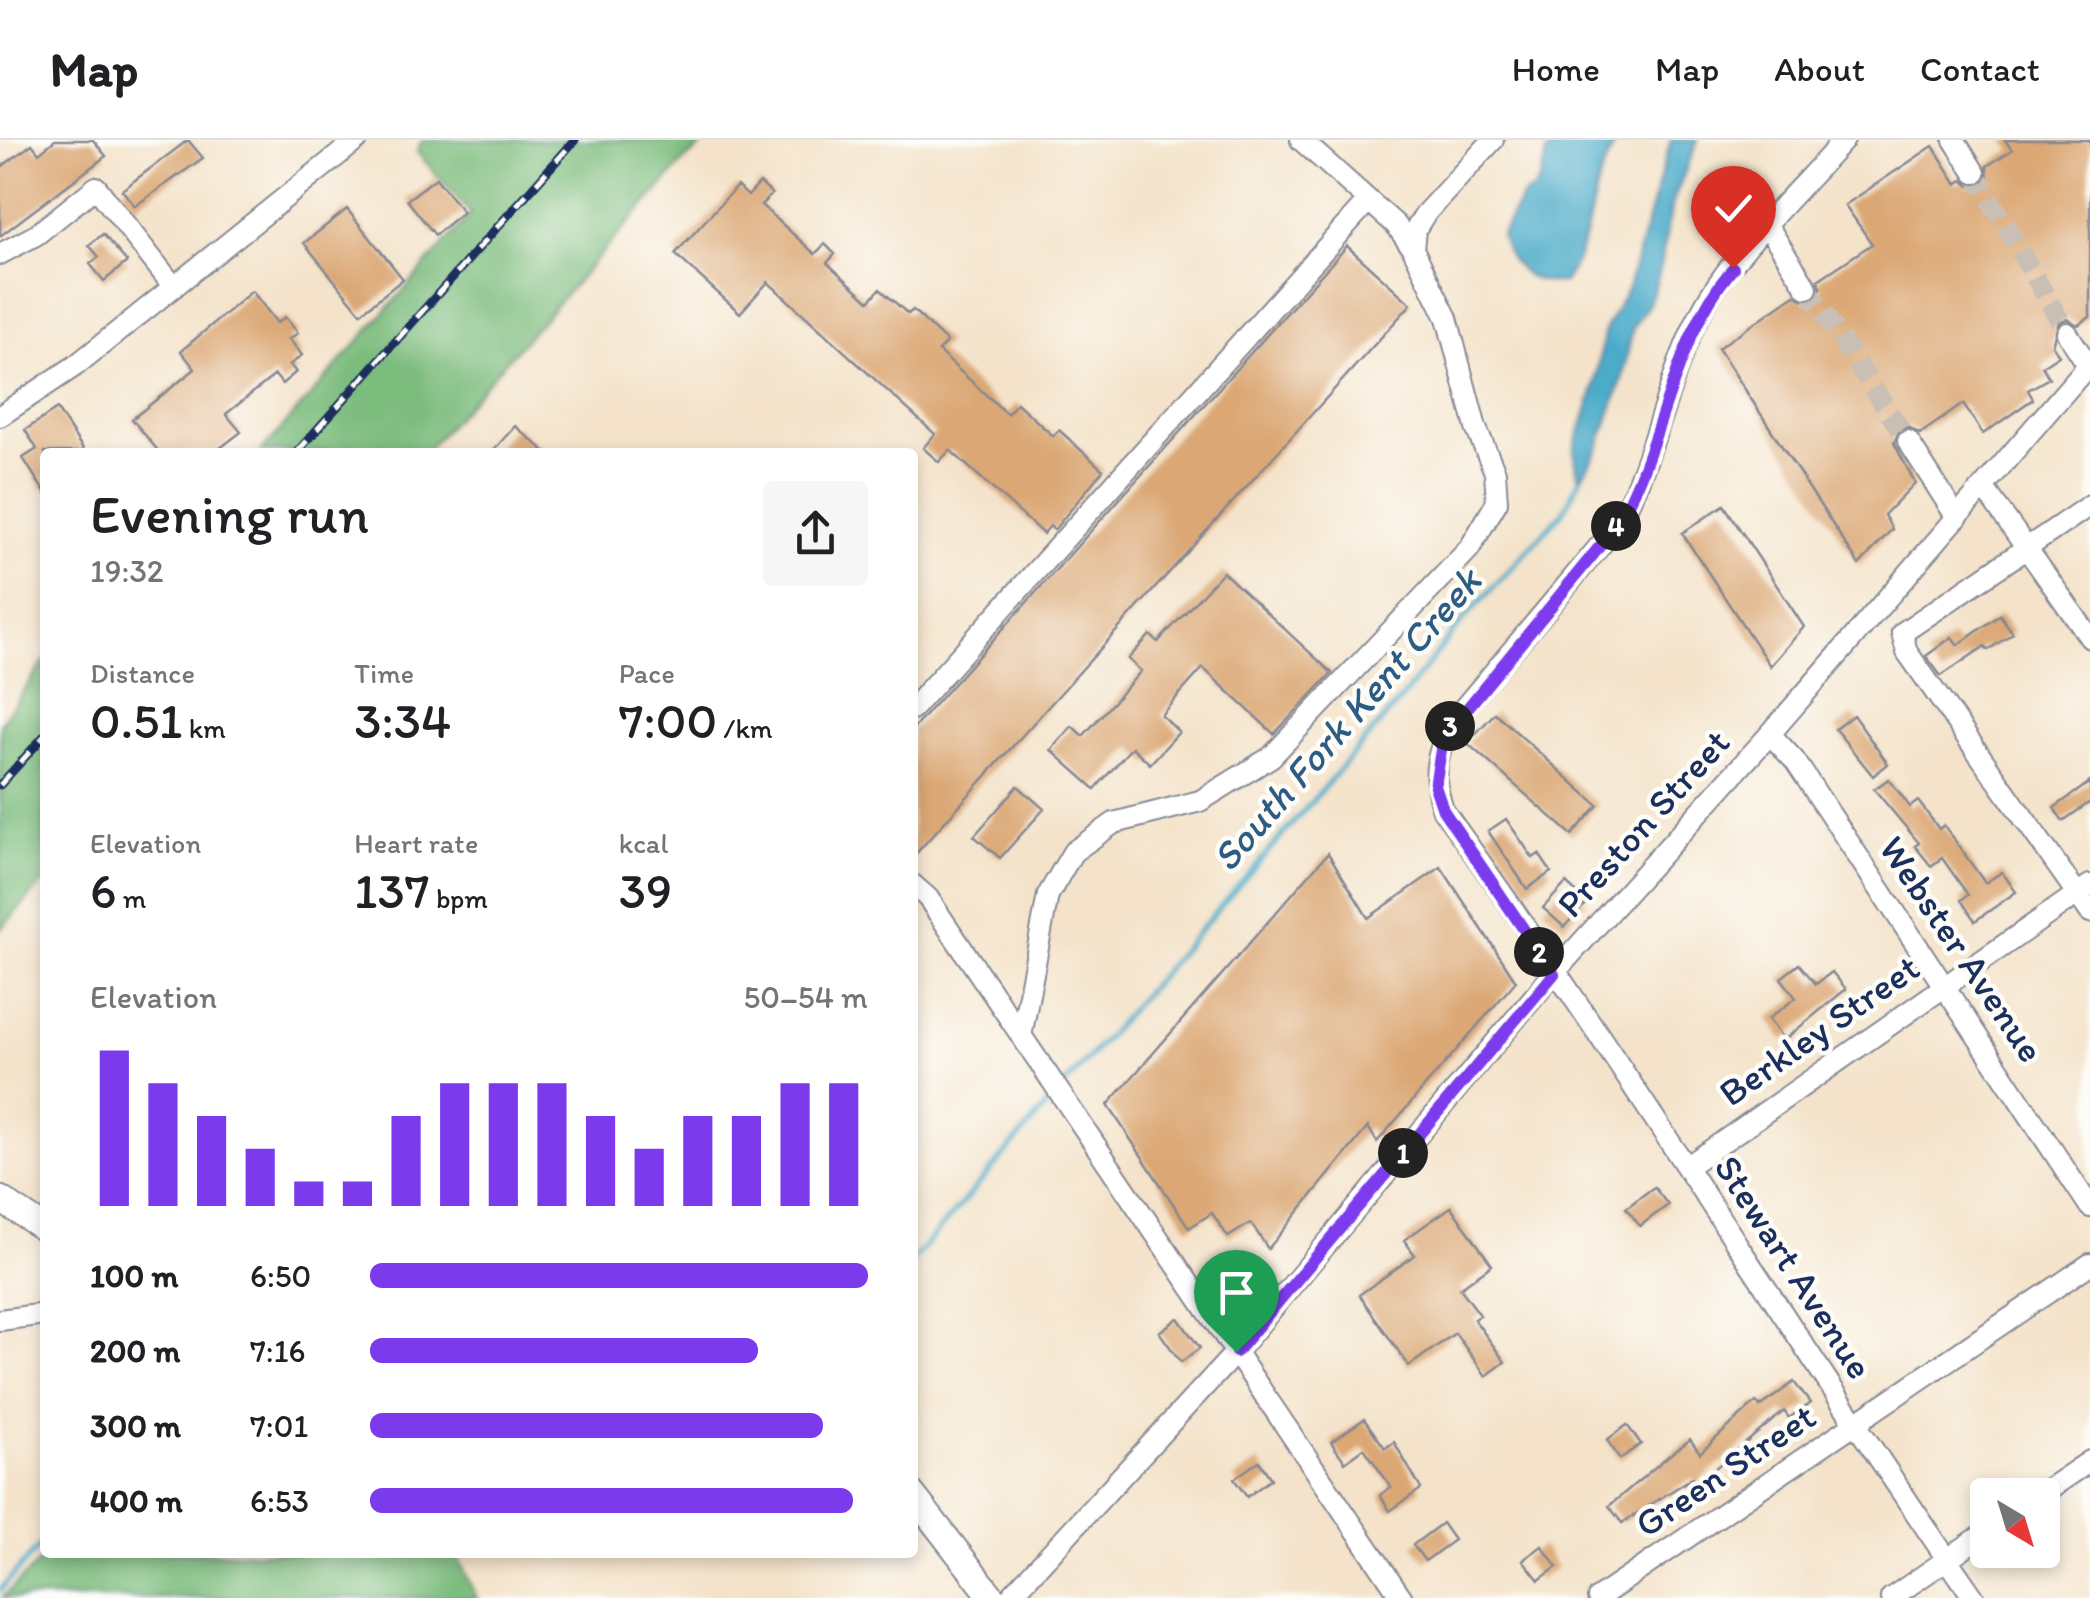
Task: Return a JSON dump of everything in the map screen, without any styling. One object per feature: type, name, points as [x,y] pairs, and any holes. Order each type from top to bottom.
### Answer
[{"type":"main road","points":[[0,1199],[40,1226]]},
{"type":"main road","points":[[918,1502],[993,1598]]},
{"type":"street","points":[[0,416],[75,366],[356,140]]},
{"type":"street","points":[[1022,1031],[1048,895],[1073,852],[1114,823],[1200,802],[1270,757],[1312,719],[1469,550],[1497,502],[1496,472],[1476,428],[1446,318],[1413,249],[1396,225],[1300,140]]},
{"type":"street","points":[[1413,249],[1414,230],[1492,140]]},
{"type":"street","name":"Stewart Avenue","points":[[1844,140],[1711,294],[1677,364],[1652,454],[1615,528],[1458,714],[1436,760],[1435,786],[1443,810],[1688,1166],[1854,1425],[1974,1598]]},
{"type":"street","points":[[1954,140],[1975,173]]},
{"type":"street","points":[[0,254],[36,234],[96,187],[174,287]]},
{"type":"street","points":[[918,703],[1368,201]]},
{"type":"street","points":[[1768,227],[1807,288]]},
{"type":"street","points":[[2068,333],[2089,364]]},
{"type":"street","name":"Preston Street","points":[[1008,1598],[1236,1352],[1554,974],[1770,734],[2089,364]]},
{"type":"street","points":[[1908,442],[1958,518]]},
{"type":"street","points":[[1984,488],[2090,638]]},
{"type":"street","points":[[2090,505],[1902,633],[1908,652],[2084,889],[2090,912]]},
{"type":"street","name":"Webster Avenue","points":[[1770,734],[1795,761],[2090,1207]]},
{"type":"street","points":[[918,889],[1022,1031],[1402,1598]]},
{"type":"street","name":"Berkley Street","points":[[1688,1166],[2084,889]]},
{"type":"street","name":"Green Street","points":[[1598,1598],[2090,1264]]},
{"type":"street","points":[[0,1320],[40,1315]]},
{"type":"street","points":[[2060,1481],[2090,1461]]},
{"type":"street","points":[[1891,1598],[1970,1543]]},
{"type":"green space","points":[[422,140],[708,140],[684,161],[429,448],[265,448],[471,214],[417,152]]},
{"type":"green space","points":[[40,668],[40,886],[0,930],[0,724]]},
{"type":"green space","points":[[44,1558],[458,1558],[477,1598],[2,1598]]},
{"type":"water","points":[[1564,140],[1617,140],[1600,177],[1578,258],[1563,283],[1551,283],[1522,271],[1509,256],[1501,235],[1523,196],[1534,190],[1541,179],[1546,153]]},
{"type":"water","points":[[1671,140],[1698,140],[1672,203],[1659,274],[1649,304],[1633,327],[1622,380],[1598,450],[1579,481],[1574,450],[1595,386],[1605,329],[1628,288]]},
{"type":"building","points":[[55,140],[93,140],[106,156],[0,236],[0,168],[32,144],[39,153]]},
{"type":"building","points":[[188,140],[203,158],[135,206],[122,190]]},
{"type":"building","points":[[2005,140],[2090,140],[2090,317],[2078,325],[2067,319],[2059,322],[2052,345],[2059,355],[2042,366],[2049,378],[2028,390],[2033,399],[1983,434],[1963,404],[1920,434],[1908,427],[1900,430],[1894,443],[1915,483],[1884,515],[1892,529],[1859,565],[1718,348],[1795,295],[1807,302],[1815,299],[1821,288],[1818,280],[1872,244],[1845,205],[1933,146],[1957,184],[1963,180],[1970,186],[1982,185],[1988,178],[1987,166],[2012,150]]},
{"type":"building","points":[[436,178],[463,212],[435,235],[407,200]]},
{"type":"building","points":[[760,183],[772,194],[761,205],[815,254],[825,244],[835,254],[827,263],[869,301],[880,289],[908,314],[913,310],[947,342],[938,351],[1007,414],[1017,403],[1053,436],[1059,430],[1103,470],[1054,530],[1050,526],[1043,534],[950,450],[939,462],[923,448],[935,434],[768,282],[740,313],[675,254],[737,186],[748,196]]},
{"type":"building","points":[[347,209],[403,279],[361,313],[304,243]]},
{"type":"building","points":[[103,234],[127,262],[104,281],[90,264],[99,257],[89,245]]},
{"type":"building","points":[[1347,246],[1411,304],[918,851],[918,723]]},
{"type":"building","points":[[252,291],[277,323],[285,317],[298,333],[289,339],[302,355],[290,365],[296,372],[282,384],[275,375],[226,414],[241,432],[220,448],[156,448],[132,419],[195,369],[181,351]]},
{"type":"building","points":[[57,409],[82,448],[40,448],[40,485],[23,458],[37,449],[25,430]]},
{"type":"building","points":[[515,426],[541,448],[496,448]]},
{"type":"building","points":[[1724,505],[1804,627],[1770,666],[1682,533]]},
{"type":"building","points":[[1223,572],[1332,673],[1274,734],[1203,668],[1161,715],[1179,732],[1150,764],[1132,747],[1095,789],[1051,750],[1072,726],[1083,736],[1141,671],[1128,659],[1150,635],[1158,642]]},
{"type":"building","points":[[2000,615],[2013,633],[1988,650],[1985,646],[1941,676],[1926,656],[1952,637],[1958,645]]},
{"type":"building","points":[[1495,713],[1598,805],[1572,835],[1467,743]]},
{"type":"building","points":[[1853,715],[1888,764],[1873,776],[1835,729]]},
{"type":"building","points":[[1889,779],[1910,807],[1918,801],[1939,829],[1944,825],[1985,883],[2002,872],[2016,892],[1975,921],[1961,900],[1968,895],[1942,858],[1931,866],[1915,846],[1919,843],[1874,789]]},
{"type":"building","points":[[2090,782],[2090,802],[2063,821],[2054,808]]},
{"type":"building","points":[[1018,786],[1044,809],[1000,858],[974,836]]},
{"type":"building","points":[[1506,819],[1533,858],[1539,854],[1551,872],[1527,889],[1488,831]]},
{"type":"building","points":[[1328,853],[1368,918],[1441,867],[1516,981],[1377,1142],[1368,1127],[1268,1249],[1251,1223],[1228,1237],[1212,1213],[1189,1228],[1108,1105]]},
{"type":"building","points":[[1566,883],[1587,902],[1564,927],[1543,908]]},
{"type":"building","points":[[1799,964],[1816,984],[1832,972],[1846,989],[1784,1040],[1768,1019],[1796,998],[1781,978]]},
{"type":"building","points":[[1654,1187],[1668,1205],[1640,1226],[1626,1208]]},
{"type":"building","points":[[1451,1207],[1492,1265],[1460,1288],[1480,1315],[1474,1319],[1505,1362],[1486,1376],[1455,1333],[1409,1366],[1359,1295],[1415,1255],[1404,1240]]},
{"type":"building","points":[[1178,1318],[1200,1348],[1181,1362],[1159,1332]]},
{"type":"building","points":[[1794,1382],[1810,1403],[1789,1418],[1784,1411],[1696,1484],[1692,1478],[1622,1523],[1609,1506],[1690,1439],[1700,1453],[1756,1402],[1760,1407]]},
{"type":"building","points":[[1364,1419],[1385,1448],[1394,1442],[1421,1489],[1390,1511],[1380,1495],[1391,1487],[1364,1448],[1345,1462],[1331,1442]]},
{"type":"building","points":[[1627,1425],[1641,1444],[1620,1459],[1607,1440]]},
{"type":"building","points":[[1259,1461],[1271,1479],[1247,1497],[1234,1479]]},
{"type":"building","points":[[1442,1523],[1454,1540],[1425,1561],[1413,1545]]},
{"type":"building","points":[[1542,1546],[1557,1567],[1539,1580],[1523,1560]]},
{"type":"waterway","name":"South Fork Kent Creek","points":[[1063,1087],[1401,699],[1463,620],[1563,512],[1580,479]]},
{"type":"waterway","name":"South Fork Kent Creek","points":[[918,1254],[1056,1095]]},
{"type":"waterway","name":"South Fork Kent Creek","points":[[0,1590],[40,1546]]},
{"type":"tunnel","points":[[1975,173],[2067,333]]},
{"type":"tunnel","points":[[1807,288],[1908,441]]},
{"type":"railway","points":[[301,448],[575,140]]},
{"type":"railway","points":[[0,785],[40,741]]},
{"type":"route","points":[[1236,1352],[1554,974],[1443,810],[1435,786],[1436,760],[1443,738],[1458,714],[1615,528],[1632,500],[1652,454],[1677,364],[1711,294],[1733,268]]}]
